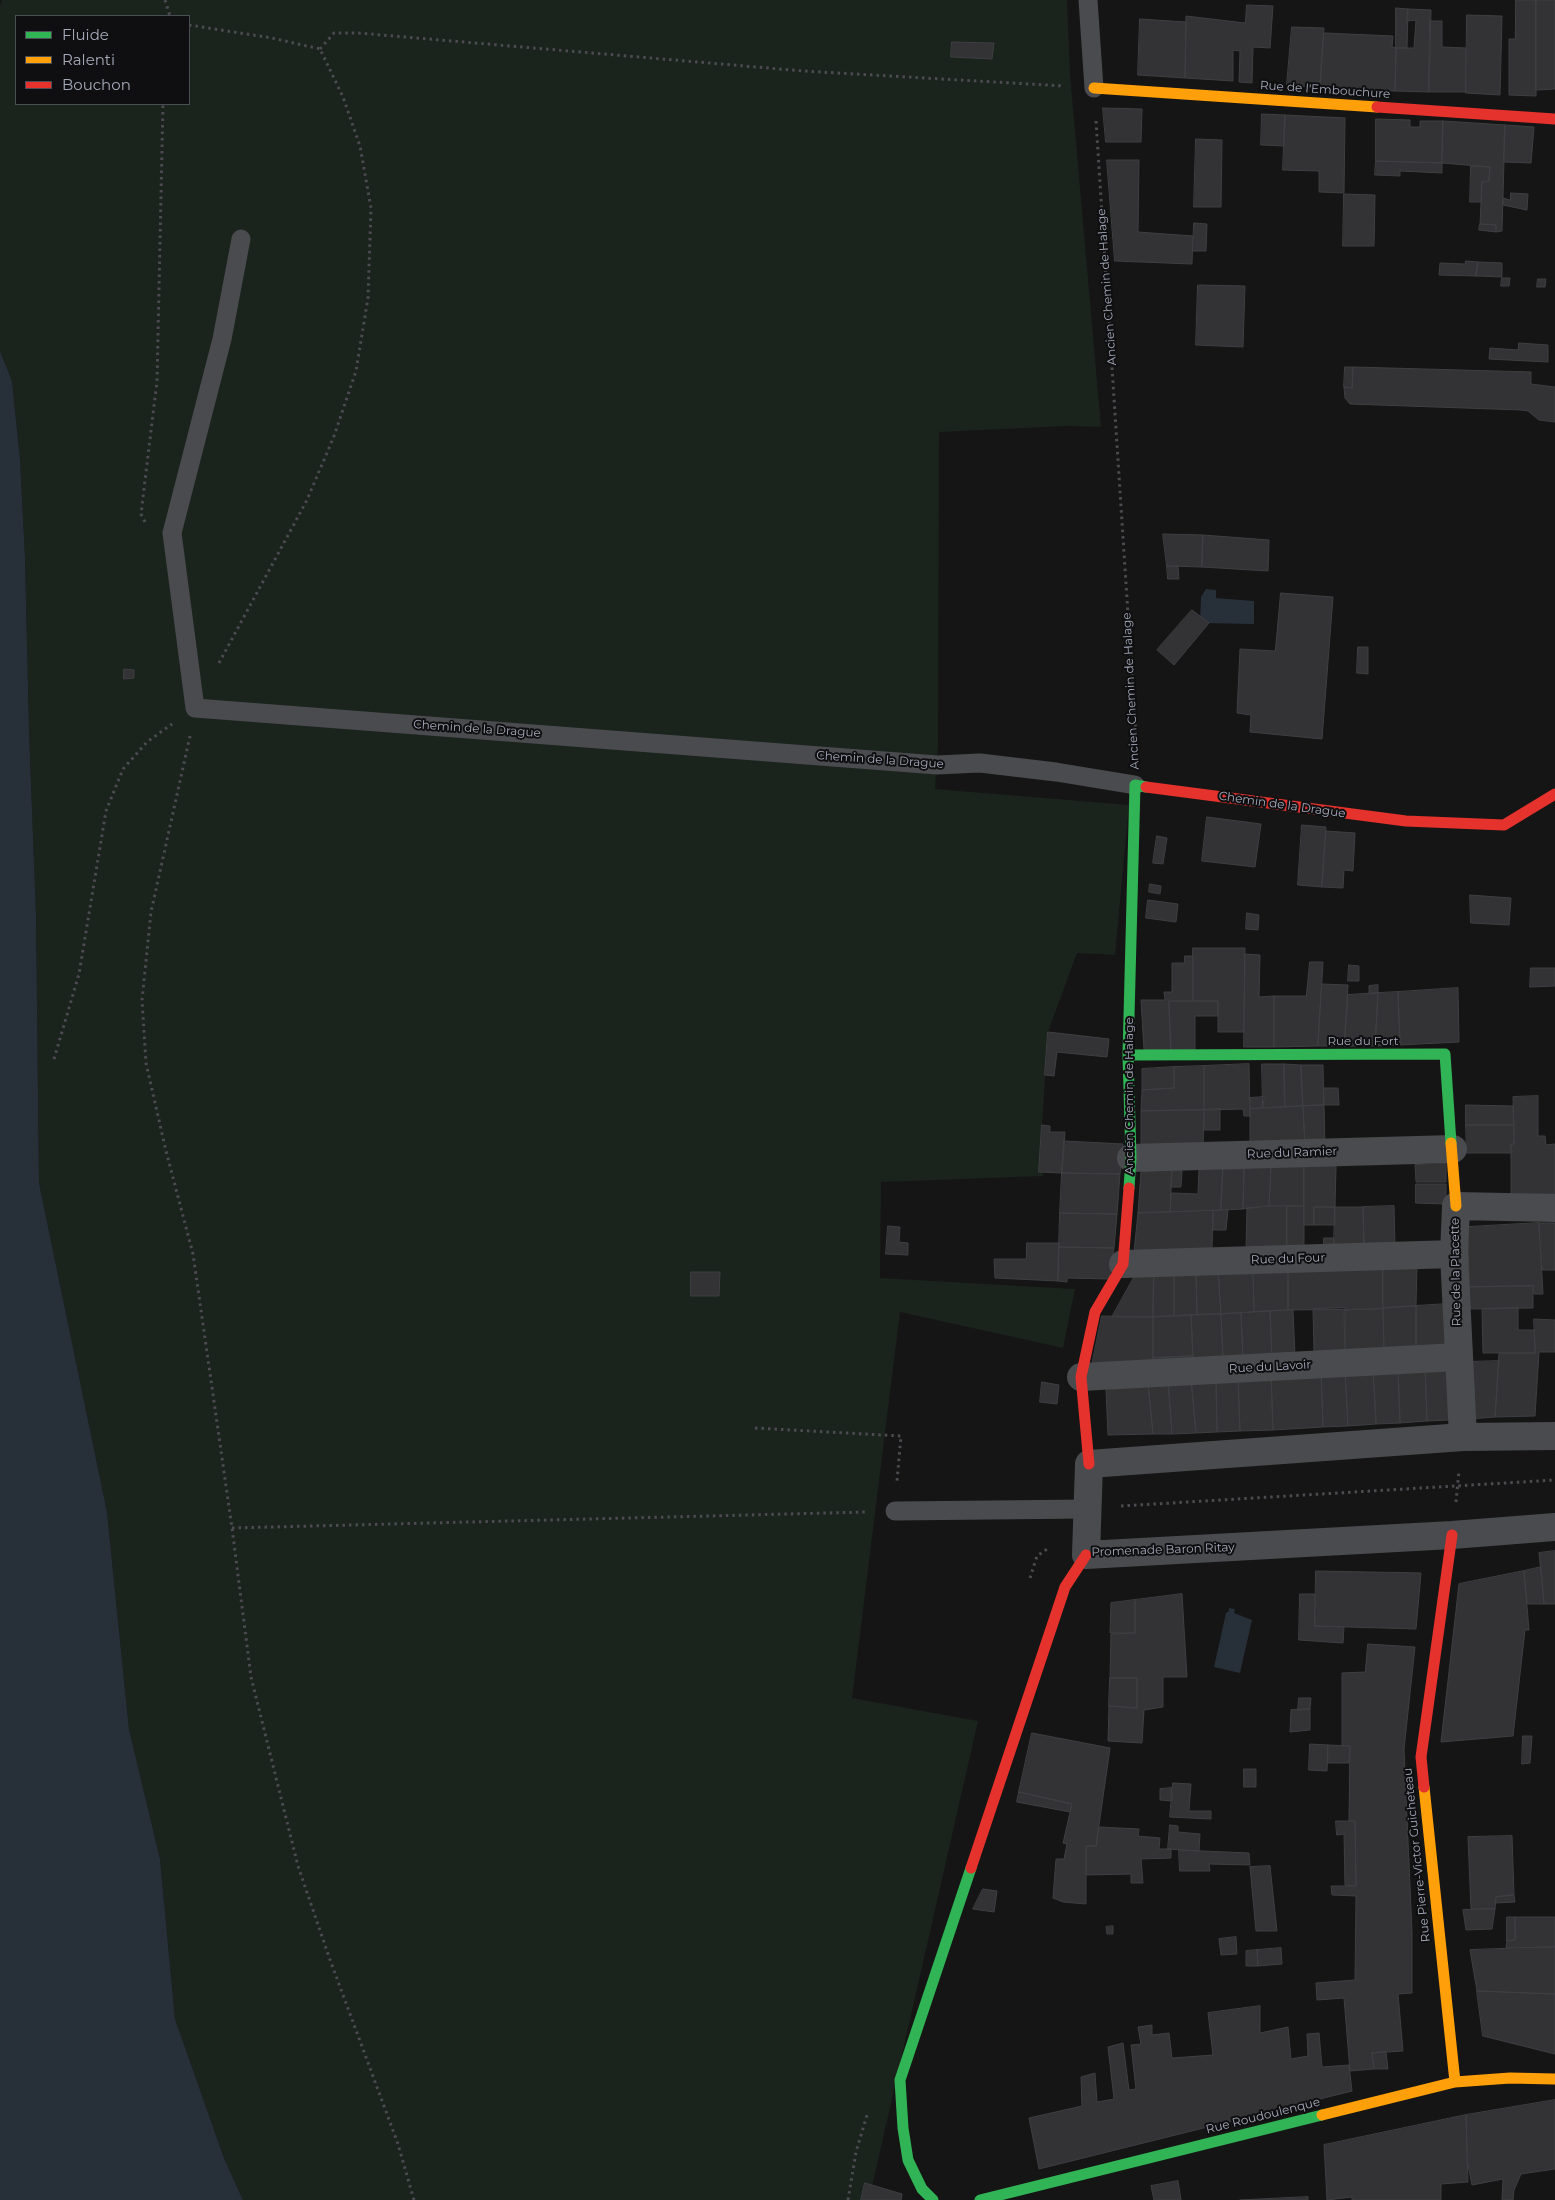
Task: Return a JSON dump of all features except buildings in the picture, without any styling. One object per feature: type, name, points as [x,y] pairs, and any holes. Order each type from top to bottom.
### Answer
[{"type":"street","name":"Rue de l'Embouchure","points":[[1094,88],[1555,119]]},
{"type":"street","name":"Chemin de la Drague","points":[[1135,785],[1406,821],[1504,825],[1555,794]]},
{"type":"street","name":"Ancien Chemin de Halage","points":[[1089,1464],[1081,1377],[1095,1312],[1123,1264],[1131,1158],[1128,1055],[1135,785]]},
{"type":"street","name":"Rue du Fort","points":[[1128,1055],[1445,1054],[1456,1206]]},
{"type":"street","name":"Rue du Ramier","points":[[1131,1158],[1452,1149]]},
{"type":"street","name":"Rue de la Placette","points":[[1463,1437],[1454,1254],[1456,1206],[1555,1208]]},
{"type":"street","name":"Rue du Four","points":[[1123,1264],[1454,1254]]},
{"type":"street","name":"Rue du Lavoir","points":[[1081,1377],[1458,1357]]},
{"type":"street","points":[[1089,1464],[1463,1437],[1555,1436]]},
{"type":"street","name":"Promenade Baron Ritay","points":[[1089,1464],[1086,1555],[1452,1535],[1555,1527]]},
{"type":"street","name":"Rue Pierre-Victor Guicheteau","points":[[1452,1535],[1421,1757],[1455,2082]]},
{"type":"street","points":[[933,2200],[922,2192],[904,2151],[900,2080],[1065,1587],[1086,1555]]},
{"type":"street","name":"Rue Roudoulenque","points":[[980,2200],[1455,2082],[1510,2078],[1555,2079]]},
{"type":"lane","points":[[1088,0],[1094,88]]},
{"type":"lane","points":[[195,708],[172,533],[222,339],[241,239]]},
{"type":"lane","name":"Chemin de la Drague","points":[[195,708],[937,765],[980,763],[1056,772],[1135,785]]},
{"type":"lane","points":[[895,1512],[1086,1515]]},
{"type":"path","points":[[165,0],[170,15]]},
{"type":"path","points":[[190,25],[272,38],[320,49]]},
{"type":"path","points":[[320,49],[334,33],[358,33],[803,71],[1094,88]]},
{"type":"path","points":[[320,49],[343,97],[360,146],[371,208],[368,298],[356,371],[334,436],[307,500],[195,708],[151,912],[142,1000],[146,1064],[193,1254],[251,1677],[298,1866],[329,1957],[398,2144],[414,2200]]},
{"type":"path","name":"Ancien Chemin de Halage","points":[[1094,88],[1137,755],[1135,785]]},
{"type":"path","points":[[145,523],[141,514],[157,381],[163,105]]},
{"type":"path","points":[[54,1059],[79,974],[106,811],[123,769],[147,742],[195,708]]},
{"type":"path","points":[[232,1528],[895,1512],[901,1436],[755,1428]]},
{"type":"path","points":[[1452,1535],[1463,1437]]},
{"type":"path","points":[[1086,1515],[1111,1507],[1555,1480]]},
{"type":"shaded area","points":[[2,0],[1067,0],[1070,74],[1101,427],[1067,426],[939,432],[938,745],[935,789],[1129,805],[1115,955],[1077,953],[1048,1032],[1042,1125],[1043,1176],[881,1182],[880,1278],[1075,1289],[1063,1348],[900,1312],[852,1698],[978,1721],[869,2200],[243,2200],[224,2158],[175,2019],[160,1859],[129,1729],[107,1512],[39,1183],[36,913],[25,557],[20,459],[12,381],[0,351],[0,5]]},
{"type":"shaded area","points":[[0,351],[12,381],[20,459],[25,557],[36,913],[39,1183],[107,1512],[129,1729],[160,1859],[175,2019],[224,2158],[243,2200],[0,2200]]},
{"type":"shaded area","points":[[1206,589],[1216,590],[1216,598],[1254,601],[1254,624],[1200,623],[1201,597]]},
{"type":"shaded area","points":[[1229,1608],[1235,1609],[1234,1613],[1252,1620],[1240,1673],[1214,1667],[1226,1613],[1229,1611]]},
{"type":"traffic: fast","points":[[1129,1188],[1131,1158],[1128,1055],[1135,785],[1146,787]]},
{"type":"traffic: fast","points":[[1128,1055],[1445,1054],[1451,1143]]},
{"type":"traffic: fast","points":[[933,2200],[922,2189],[908,2160],[903,2128],[900,2080],[971,1868]]},
{"type":"traffic: fast","points":[[980,2200],[1322,2115]]},
{"type":"traffic: slow","points":[[1094,88],[1377,107]]},
{"type":"traffic: slow","points":[[1451,1143],[1456,1206]]},
{"type":"traffic: slow","points":[[1424,1787],[1455,2082]]},
{"type":"traffic: slow","points":[[1322,2115],[1455,2082],[1510,2078],[1555,2079]]},
{"type":"traffic: jam","points":[[1377,107],[1555,119]]},
{"type":"traffic: jam","points":[[1146,787],[1406,821],[1504,825],[1555,794]]},
{"type":"traffic: jam","points":[[1089,1464],[1081,1377],[1095,1312],[1123,1264],[1129,1188]]},
{"type":"traffic: jam","points":[[1424,1787],[1421,1757],[1452,1535]]},
{"type":"traffic: jam","points":[[971,1868],[1065,1587],[1086,1555]]}]
